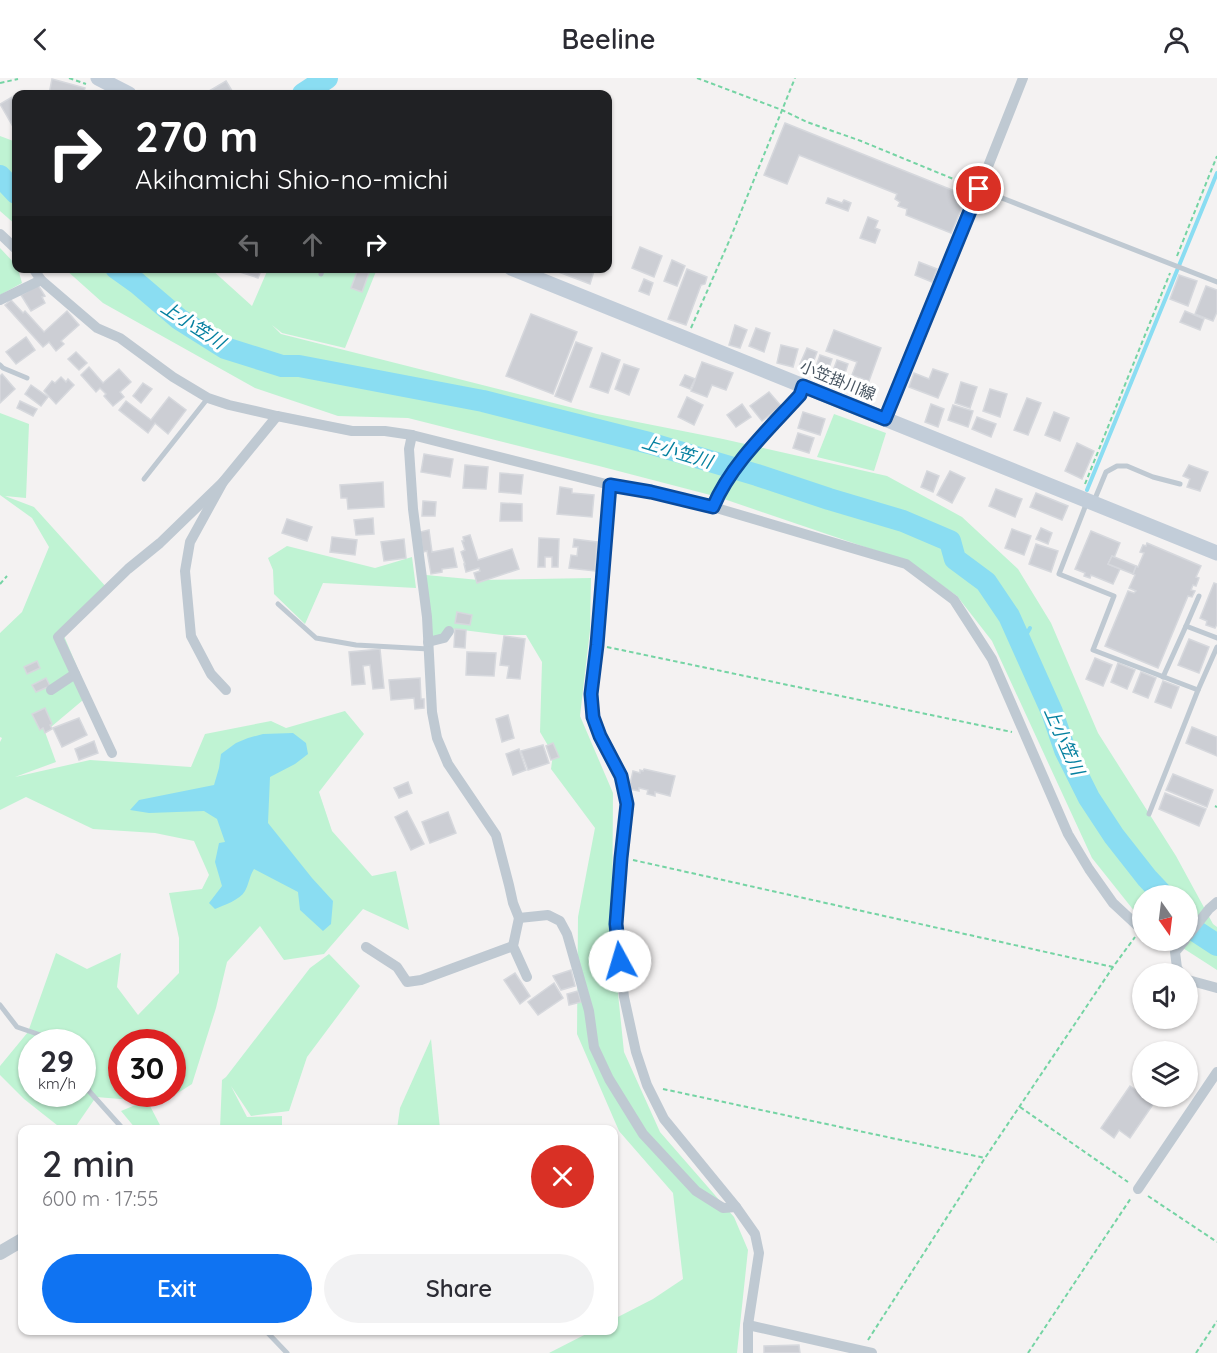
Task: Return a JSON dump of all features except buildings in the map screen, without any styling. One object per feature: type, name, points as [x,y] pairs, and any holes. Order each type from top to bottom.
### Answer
[{"type":"main road","points":[[94,82],[117,90]]},
{"type":"main road","name":"小笠掛川線","points":[[523,273],[1217,553]]},
{"type":"street","points":[[885,419],[1023,78]]},
{"type":"street","points":[[0,234],[12,245]]},
{"type":"street","points":[[36,273],[41,280],[97,328],[120,338],[173,377],[208,398],[229,405],[352,431],[385,431],[412,435],[610,485],[713,507],[906,564],[954,600],[992,659],[1068,834],[1113,903],[1132,921]]},
{"type":"street","points":[[0,300],[41,280]]},
{"type":"street","points":[[713,507],[719,492],[745,456],[800,395],[803,386]]},
{"type":"street","points":[[112,753],[58,637],[223,482],[277,416]]},
{"type":"street","points":[[412,435],[409,449],[413,509],[427,617],[432,712],[437,738],[448,764],[496,835],[519,918],[513,946],[527,977]]},
{"type":"street","points":[[223,482],[190,542],[184,571],[191,636],[211,674],[226,690]]},
{"type":"street","points":[[610,485],[591,694],[593,717],[600,736],[621,776],[627,804],[616,924],[624,997],[636,1052],[647,1085],[664,1119],[736,1207],[755,1234],[759,1253],[748,1325],[748,1353]]},
{"type":"street","points":[[429,646],[444,638],[449,631]]},
{"type":"street","points":[[51,690],[75,674]]},
{"type":"street","points":[[1198,924],[1213,905]]},
{"type":"street","points":[[519,918],[548,915],[560,921],[567,934],[589,1011],[594,1047],[609,1079],[643,1134],[696,1191],[723,1208],[736,1207]]},
{"type":"street","points":[[366,946],[397,967],[407,982],[421,980],[513,946]]},
{"type":"street","points":[[1198,983],[1217,988]]},
{"type":"street","points":[[1138,1189],[1217,1072]]},
{"type":"street","points":[[0,1253],[18,1242]]},
{"type":"street","points":[[748,1325],[866,1351]]},
{"type":"lane","points":[[979,189],[1217,282]]},
{"type":"lane","points":[[0,365],[27,378]]},
{"type":"lane","points":[[144,479],[208,398]]},
{"type":"lane","points":[[1180,484],[1153,477],[1127,466],[1117,466],[1106,472],[1087,500],[1059,574],[1114,596],[1093,650],[1198,690]]},
{"type":"lane","points":[[1163,676],[1199,596]]},
{"type":"lane","points":[[278,604],[316,638],[356,645],[429,646]]},
{"type":"lane","points":[[1186,626],[1217,638]]},
{"type":"lane","points":[[1149,814],[1217,647]]},
{"type":"lane","points":[[0,1005],[17,1027],[23,1029]]},
{"type":"lane","points":[[96,1099],[120,1125]]},
{"type":"lane","points":[[270,1335],[287,1353]]},
{"type":"path","points":[[69,78],[94,82]]},
{"type":"path","points":[[697,78],[979,189]]},
{"type":"path","points":[[686,339],[730,239],[795,78]]},
{"type":"path","points":[[0,83],[18,79]]},
{"type":"path","points":[[1087,500],[1174,264],[1217,156]]},
{"type":"path","points":[[0,584],[7,576]]},
{"type":"path","points":[[597,645],[1024,735]]},
{"type":"path","points":[[621,858],[1113,967]]},
{"type":"path","points":[[866,1351],[985,1158],[1132,941]]},
{"type":"path","points":[[647,1085],[985,1158]]},
{"type":"path","points":[[1020,1107],[1217,1242]]},
{"type":"path","points":[[1028,1353],[1138,1189]]},
{"type":"path","points":[[1196,1353],[1217,1322]]},
{"type":"green space","points":[[0,136],[12,140],[12,222],[0,211]]},
{"type":"green space","points":[[0,248],[12,261],[12,273],[19,273],[22,283],[0,295]]},
{"type":"green space","points":[[69,273],[215,273],[252,306],[266,273],[375,273],[345,348],[282,333],[272,325],[281,334],[597,414],[723,439],[887,476],[962,517],[1018,569],[1051,623],[1098,733],[1192,885],[1132,885],[1132,908],[1092,858],[992,641],[957,596],[909,562],[718,497],[408,418],[338,416],[255,388],[103,303]]},
{"type":"green space","points":[[0,413],[29,424],[26,498],[5,496],[34,507],[108,589],[64,636],[89,695],[45,732],[56,762],[15,777],[90,760],[191,767],[205,734],[271,721],[286,728],[345,711],[364,734],[319,792],[332,831],[372,876],[396,871],[409,930],[363,909],[324,954],[284,960],[260,926],[227,962],[216,1008],[192,1084],[186,1088],[186,1029],[108,1029],[108,1098],[96,1097],[96,1029],[29,1029],[56,953],[87,969],[121,953],[117,987],[138,1015],[179,973],[179,938],[169,893],[202,889],[209,875],[194,841],[155,833],[93,829],[26,797],[0,810],[0,742],[2,738],[0,737],[0,633],[22,612],[49,547],[32,518],[0,495]]},
{"type":"green space","points":[[834,414],[886,433],[874,471],[817,457]]},
{"type":"green space","points":[[287,546],[375,568],[412,557],[416,588],[323,583],[305,624],[274,594],[273,570],[268,558]]},
{"type":"green space","points":[[426,575],[479,580],[591,578],[590,630],[580,716],[613,793],[612,935],[624,1052],[660,1132],[734,1217],[748,1250],[737,1353],[549,1353],[584,1335],[618,1335],[618,1317],[653,1299],[683,1279],[673,1193],[619,1131],[577,1034],[578,917],[595,828],[551,769],[553,754],[540,732],[542,662],[526,635],[502,635],[455,629],[431,644]]},
{"type":"green space","points":[[1198,896],[1213,924],[1217,927],[1217,970],[1188,951],[1198,951]]},
{"type":"green space","points":[[329,954],[360,986],[307,1057],[289,1111],[251,1116],[231,1086],[247,1117],[282,1116],[282,1125],[220,1125],[222,1080],[310,968]]},
{"type":"green space","points":[[431,1039],[440,1125],[398,1125],[400,1108]]},
{"type":"green space","points":[[18,1044],[18,1093],[0,1075],[0,1066]]},
{"type":"green space","points":[[34,1107],[89,1107],[77,1125],[57,1125]]},
{"type":"green space","points":[[131,1107],[151,1107],[160,1125],[133,1125],[121,1111]]},
{"type":"water","points":[[293,733],[306,743],[308,754],[295,764],[270,777],[268,823],[333,901],[331,924],[323,931],[300,910],[298,892],[254,869],[243,894],[232,902],[215,909],[209,903],[222,886],[215,862],[219,843],[225,842],[217,819],[204,811],[149,813],[130,810],[139,800],[214,785],[221,754],[236,743],[263,734]]},
{"type":"waterway","points":[[309,90],[327,78]]},
{"type":"waterway","points":[[1087,490],[1217,173]]},
{"type":"waterway","name":"上小笠川","points":[[0,176],[12,189]]},
{"type":"waterway","name":"上小笠川","points":[[123,273],[179,319],[225,348],[282,366],[299,366],[483,401],[649,443],[903,521],[950,541],[955,559],[986,582],[1009,616],[1052,712],[1065,750],[1089,798],[1114,836],[1154,885]]},
{"type":"waterway","points":[[1021,644],[1030,628]]},
{"type":"waterway","name":"上小笠川","points":[[1198,933],[1217,945]]},
{"type":"route","points":[[620,961],[616,924],[627,804],[621,776],[600,736],[593,717],[591,694],[610,485],[713,507],[719,492],[745,456],[800,395],[803,386],[885,419],[979,189]]}]
